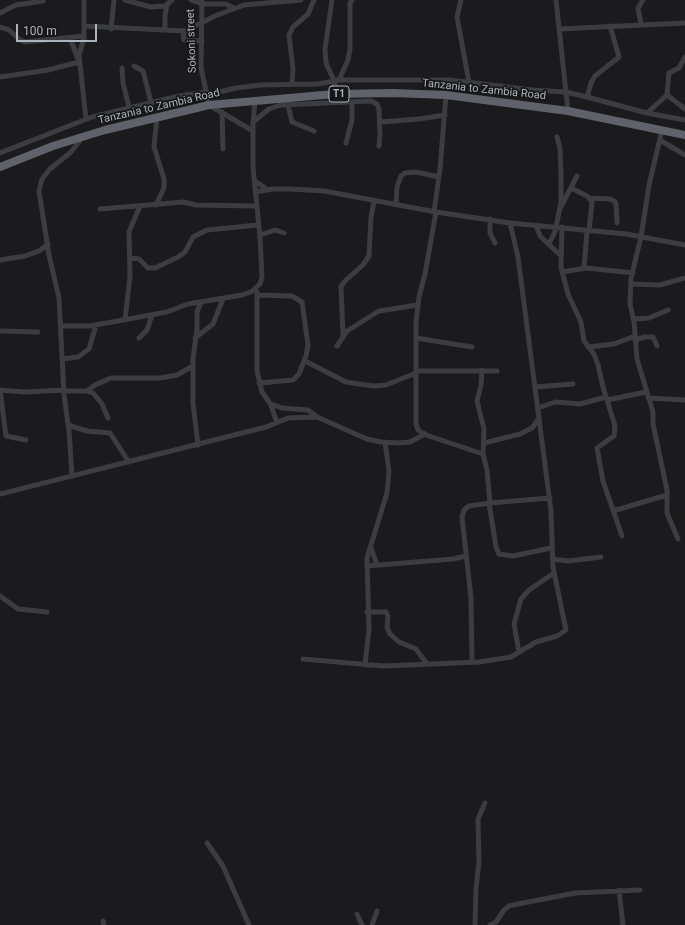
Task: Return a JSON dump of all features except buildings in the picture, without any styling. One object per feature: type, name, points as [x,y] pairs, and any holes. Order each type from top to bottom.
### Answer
[{"type":"highway","name":"Tanzania to Zambia Road","points":[[0,166],[83,136],[209,105],[335,94],[393,93],[446,95],[568,111],[685,135]]},
{"type":"street","points":[[84,0],[84,36],[79,55],[79,62],[86,119]]},
{"type":"street","points":[[111,29],[114,0]]},
{"type":"street","points":[[124,0],[148,6],[161,6],[169,2]]},
{"type":"street","points":[[191,0],[226,4],[234,8]]},
{"type":"street","points":[[84,26],[111,29],[165,30],[183,32],[202,24],[214,16],[234,8],[266,2],[302,0]]},
{"type":"street","points":[[292,84],[293,69],[288,35],[308,14],[314,0]]},
{"type":"street","points":[[332,0],[325,49],[326,64],[336,80]]},
{"type":"street","points":[[335,94],[336,80],[348,60],[350,49],[350,4],[352,0]]},
{"type":"street","points":[[461,0],[457,17],[469,82]]},
{"type":"street","points":[[556,0],[568,111]]},
{"type":"street","points":[[640,24],[638,8],[642,0]]},
{"type":"street","points":[[0,13],[16,4],[43,1]]},
{"type":"street","points":[[165,30],[165,16],[169,2]]},
{"type":"street","name":"Sokoni street","points":[[201,2],[201,68],[209,105]]},
{"type":"street","points":[[559,29],[685,23]]},
{"type":"street","points":[[587,96],[591,82],[595,76],[602,68],[616,61],[619,56],[610,26]]},
{"type":"street","points":[[0,27],[9,30],[20,40],[25,42],[84,36]]},
{"type":"street","points":[[183,32],[184,40],[202,41]]},
{"type":"street","points":[[70,38],[79,62]]},
{"type":"street","points":[[647,113],[667,95],[669,73],[679,68],[685,57]]},
{"type":"street","points":[[0,77],[48,70],[79,62]]},
{"type":"street","points":[[134,66],[143,71],[152,102]]},
{"type":"street","points":[[122,68],[123,83],[129,107]]},
{"type":"street","points":[[0,153],[86,119],[152,102],[252,86],[318,84],[336,80],[443,79],[532,90],[566,92],[587,96],[647,113],[685,120]]},
{"type":"street","points":[[446,95],[435,212],[425,274],[418,305],[416,338],[416,424],[418,430],[425,434],[483,454]]},
{"type":"street","points":[[667,95],[685,109]]},
{"type":"street","points":[[61,326],[96,325],[152,315],[201,302],[242,295],[251,292],[260,284],[262,277],[260,235],[256,206],[253,131],[255,100]]},
{"type":"street","points":[[346,143],[352,120],[352,102]]},
{"type":"street","points":[[253,122],[269,109],[281,105],[374,102],[379,109],[379,146]]},
{"type":"street","points":[[209,105],[253,131]]},
{"type":"street","points":[[288,105],[292,122],[314,131]]},
{"type":"street","points":[[222,112],[223,149]]},
{"type":"street","points":[[380,122],[419,120],[445,115]]},
{"type":"street","points":[[156,205],[164,188],[164,179],[154,147],[157,117]]},
{"type":"street","points":[[662,130],[648,185],[631,284],[630,304],[637,359],[653,412],[667,495],[667,513],[678,539]]},
{"type":"street","points":[[72,476],[64,391],[59,298],[48,244],[40,191],[42,179],[50,169],[70,153],[83,136]]},
{"type":"street","points":[[557,137],[561,156],[560,209],[558,227],[562,272],[571,304],[581,322],[584,341],[594,354],[598,365],[616,433],[611,439],[597,448],[603,481],[622,536]]},
{"type":"street","points":[[660,140],[685,155]]},
{"type":"street","points":[[396,204],[397,186],[401,176],[405,173],[416,172],[439,177]]},
{"type":"street","points":[[560,209],[577,176]]},
{"type":"street","points":[[255,181],[268,190]]},
{"type":"street","points":[[571,188],[589,198],[610,199],[614,201],[616,203],[617,223]]},
{"type":"street","points":[[256,192],[291,189],[324,191],[435,212],[510,223],[640,237],[685,245]]},
{"type":"street","points":[[584,268],[592,207],[589,198]]},
{"type":"street","points":[[337,346],[342,335],[341,286],[363,265],[369,256],[371,217],[374,200]]},
{"type":"street","points":[[100,208],[183,202],[196,205],[256,206]]},
{"type":"street","points":[[125,320],[130,258],[129,232],[140,206]]},
{"type":"street","points":[[490,219],[490,233],[496,243]]},
{"type":"street","points":[[303,659],[365,665],[472,662],[506,658],[536,642],[557,636],[566,630],[552,559],[550,498],[518,257],[510,223]]},
{"type":"street","points":[[130,258],[139,259],[148,268],[155,268],[178,257],[184,252],[193,237],[207,230],[258,225]]},
{"type":"street","points":[[536,225],[540,236],[560,255]]},
{"type":"street","points":[[549,244],[558,227]]},
{"type":"street","points":[[260,235],[276,230],[284,233]]},
{"type":"street","points":[[0,260],[26,256],[39,251],[48,244]]},
{"type":"street","points":[[562,272],[584,268],[633,273]]},
{"type":"street","points":[[631,284],[660,285],[685,278]]},
{"type":"street","points":[[257,287],[257,360],[259,383],[262,392],[271,404],[277,423]]},
{"type":"street","points":[[258,295],[292,296],[302,302],[308,345],[305,361],[299,374],[293,380],[259,383]]},
{"type":"street","points":[[195,338],[213,324],[223,299]]},
{"type":"street","points":[[198,445],[193,403],[193,366],[197,312],[201,302]]},
{"type":"street","points":[[342,335],[356,324],[379,311],[418,305]]},
{"type":"street","points":[[633,319],[649,318],[668,310]]},
{"type":"street","points":[[139,338],[149,325],[152,315]]},
{"type":"street","points":[[62,359],[78,357],[89,350],[96,325]]},
{"type":"street","points":[[0,331],[38,332]]},
{"type":"street","points":[[588,347],[614,344],[635,338],[645,337],[653,337],[657,346]]},
{"type":"street","points":[[416,338],[472,347]]},
{"type":"street","points":[[305,361],[346,382],[373,386],[386,385],[416,372],[496,371]]},
{"type":"street","points":[[87,391],[94,385],[110,378],[160,378],[177,375],[193,366]]},
{"type":"street","points":[[482,370],[481,385],[476,401],[484,429],[483,454],[487,470],[496,547],[499,554],[513,556],[551,548]]},
{"type":"street","points":[[535,387],[573,384]]},
{"type":"street","points":[[26,440],[6,436],[2,420],[0,392],[87,391],[97,396],[108,418]]},
{"type":"street","points":[[538,408],[555,402],[580,404],[646,392]]},
{"type":"street","points":[[648,398],[685,400]]},
{"type":"street","points":[[271,404],[282,408],[308,410],[317,417],[367,439],[398,443],[410,442],[425,434]]},
{"type":"street","points":[[0,494],[198,445],[277,423],[288,418],[317,417]]},
{"type":"street","points":[[484,444],[520,434],[532,428],[539,418]]},
{"type":"street","points":[[68,425],[86,430],[110,433],[129,462]]},
{"type":"street","points":[[365,665],[369,629],[367,612],[367,558],[387,493],[389,470],[385,442]]},
{"type":"street","points":[[613,511],[667,495]]},
{"type":"street","points":[[472,662],[471,598],[462,517],[464,510],[469,506],[490,503],[550,498]]},
{"type":"street","points":[[371,547],[377,565]]},
{"type":"street","points":[[367,566],[452,559],[466,556]]},
{"type":"street","points":[[552,559],[569,561],[601,557]]},
{"type":"street","points":[[519,652],[514,624],[521,599],[529,590],[554,573]]},
{"type":"street","points":[[0,596],[18,609],[47,612]]},
{"type":"street","points":[[367,612],[386,612],[388,616],[387,628],[390,634],[399,642],[416,648],[427,664]]},
{"type":"street","points":[[475,925],[476,888],[479,862],[478,819],[485,803]]},
{"type":"street","points":[[208,843],[223,866],[249,925]]},
{"type":"street","points":[[490,925],[496,922],[509,906],[560,895],[618,890],[640,890]]},
{"type":"street","points":[[618,890],[623,925]]},
{"type":"street","points":[[372,925],[377,910]]},
{"type":"street","points":[[357,914],[362,925]]}]
